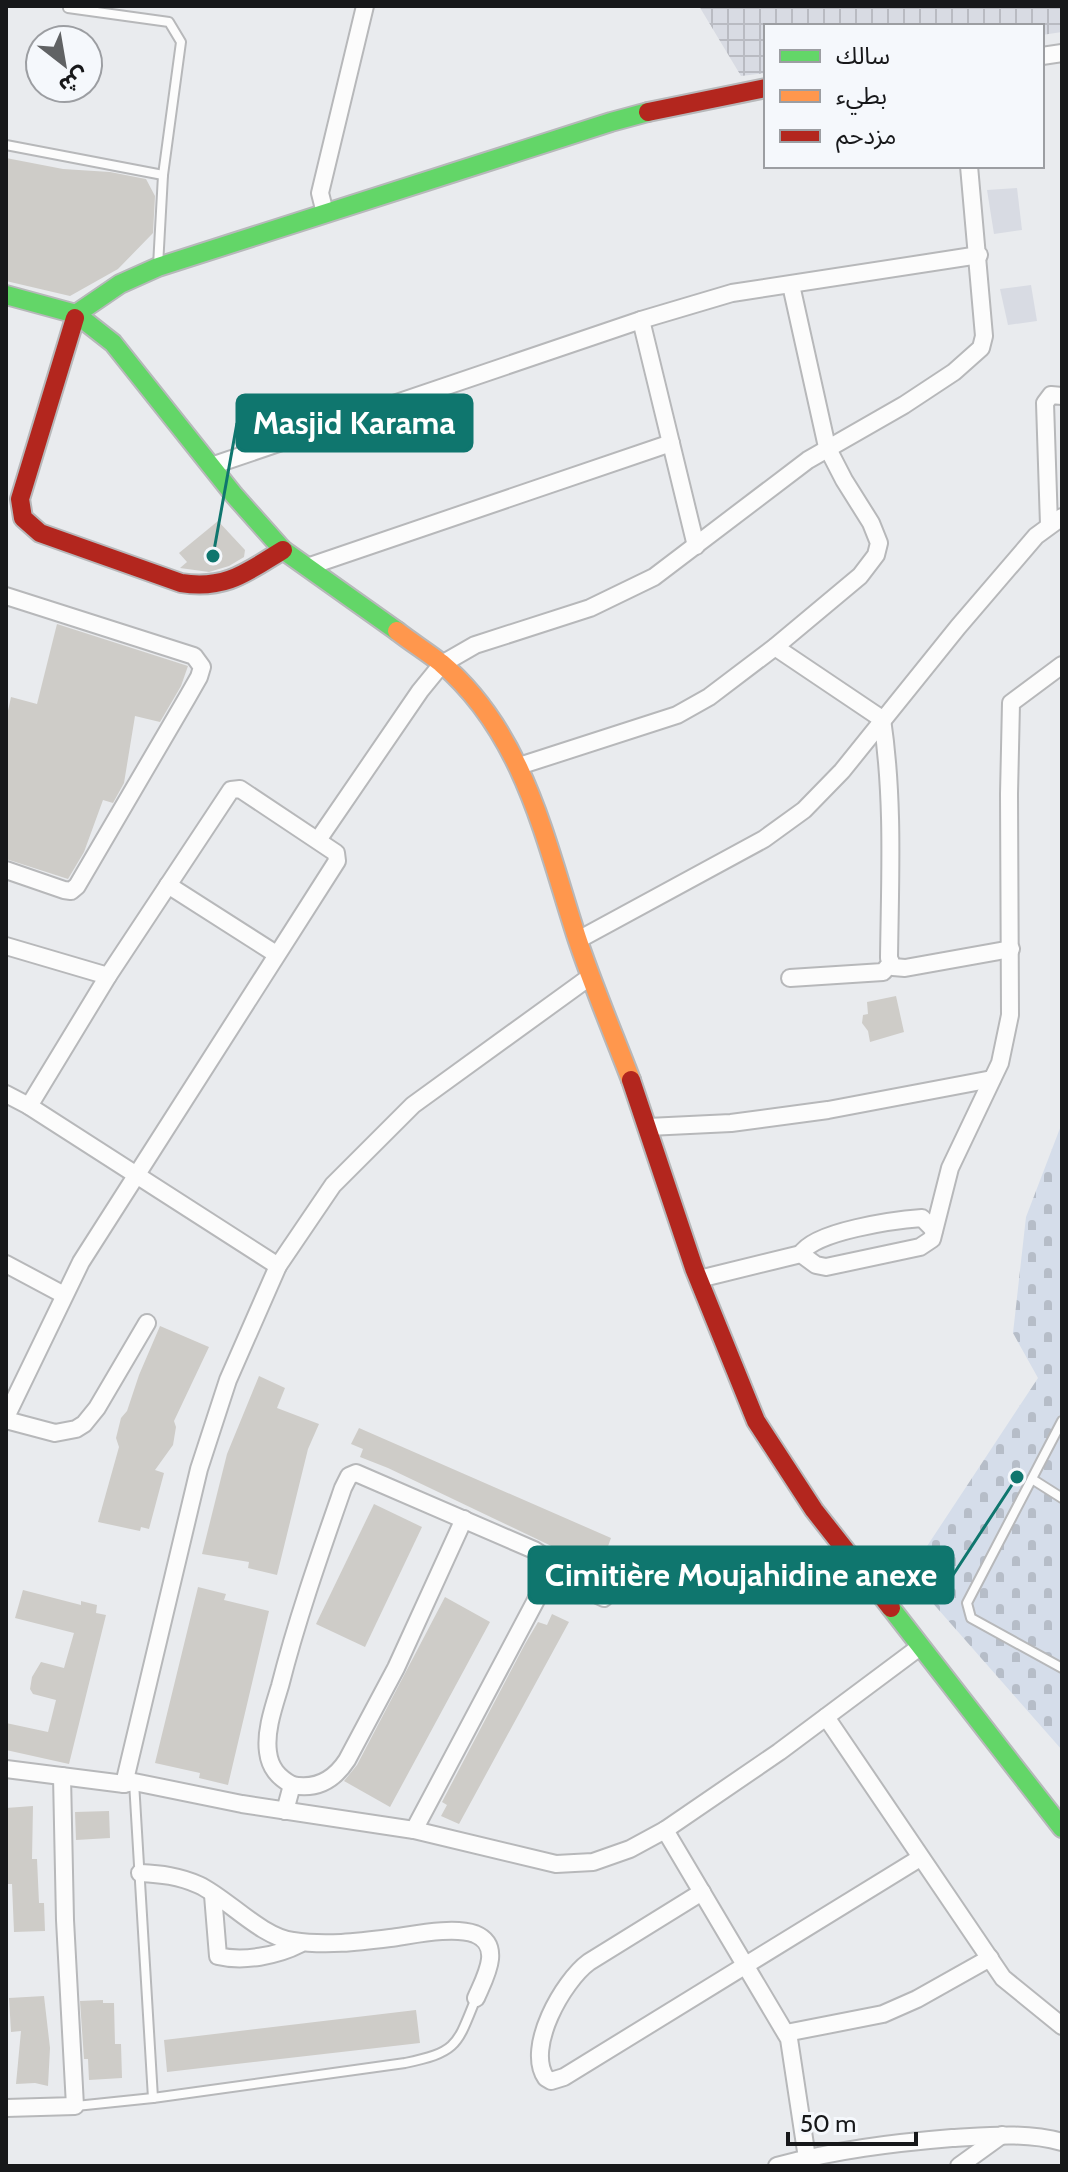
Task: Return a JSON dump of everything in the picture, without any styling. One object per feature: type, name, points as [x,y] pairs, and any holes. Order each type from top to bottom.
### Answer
[{"type":"street","points":[[325,213],[320,193],[365,6]]},
{"type":"street","points":[[283,550],[228,583],[201,588],[54,539],[26,523],[21,515],[20,499],[76,314],[120,284],[158,267],[611,122],[685,103],[764,88]]},
{"type":"street","points":[[318,840],[420,691],[442,664],[475,645],[613,599],[654,577],[827,447],[916,397],[954,372],[981,348],[984,336],[979,255],[969,168]]},
{"type":"street","points":[[211,466],[641,320],[732,293],[979,255]]},
{"type":"street","points":[[519,766],[677,715],[709,697],[860,576],[879,549],[871,523],[827,447],[791,285]]},
{"type":"street","points":[[6,295],[76,314],[113,343],[283,550],[442,664],[478,702],[498,729],[519,766],[550,849],[578,940],[742,1392],[769,1444],[814,1510],[1062,1828]]},
{"type":"street","points":[[641,320],[696,546]]},
{"type":"street","points":[[578,940],[764,839],[804,810],[842,771],[958,627],[1036,536],[1055,521],[1045,403],[1051,395],[1062,396]]},
{"type":"street","points":[[307,567],[671,443]]},
{"type":"street","points":[[6,596],[194,656],[202,667],[77,886],[71,891],[64,890],[6,870]]},
{"type":"street","points":[[775,647],[882,719],[890,801],[891,963],[883,972],[790,978]]},
{"type":"street","points":[[801,1254],[816,1265],[826,1267],[920,1247],[932,1239],[950,1168],[1005,1048],[1010,1015],[1011,703],[1062,665]]},
{"type":"street","points":[[29,1106],[108,976],[233,788],[240,789],[336,853],[337,861],[135,1174],[64,1295],[6,1418],[55,1433],[76,1429],[84,1424],[97,1408],[147,1323]]},
{"type":"street","points":[[168,885],[276,954]]},
{"type":"street","points":[[6,946],[108,976]]},
{"type":"street","points":[[891,963],[897,968],[905,968],[1011,949]]},
{"type":"street","points":[[129,1783],[193,1496],[214,1417],[278,1266],[333,1185],[413,1105],[591,976]]},
{"type":"street","points":[[648,1127],[731,1123],[828,1110],[992,1079]]},
{"type":"street","points":[[6,1094],[278,1266]]},
{"type":"street","points":[[699,1279],[801,1254],[805,1247],[817,1240],[890,1222],[922,1218],[934,1230]]},
{"type":"street","points":[[6,1264],[64,1295]]},
{"type":"street","points":[[414,1830],[552,1574],[551,1564],[534,1550],[464,1519],[356,1473],[348,1478],[293,1636],[267,1742],[273,1770],[292,1785],[309,1787],[333,1777],[347,1760],[396,1668],[464,1519]]},
{"type":"street","points":[[552,1574],[604,1598]]},
{"type":"street","points":[[6,1769],[129,1783],[414,1830],[523,1858],[574,1864],[612,1857],[665,1830],[921,1646]]},
{"type":"street","points":[[826,1717],[1009,1984],[1062,2026]]},
{"type":"street","points":[[6,2108],[75,2106],[65,1920],[62,1776]]},
{"type":"street","points":[[285,1811],[292,1785]]},
{"type":"street","points":[[665,1830],[786,2033],[792,2051],[807,2158]]},
{"type":"street","points":[[702,1892],[589,1962],[572,1976],[541,2039],[539,2058],[543,2074],[551,2081],[564,2077],[920,1858]]},
{"type":"street","points":[[140,1873],[169,1874],[201,1886],[288,1941],[323,1944],[445,1931],[476,1934],[489,1946],[491,1958],[476,1998]]},
{"type":"street","points":[[213,1895],[218,1956],[256,1957],[303,1942]]},
{"type":"street","points":[[786,2033],[883,2014],[917,1999],[990,1958]]},
{"type":"street","points":[[959,2166],[1002,2135]]},
{"type":"street","points":[[777,2166],[884,2144],[1002,2135],[1062,2142]]},
{"type":"lane","points":[[68,8],[169,22],[181,42],[163,175],[158,267]]},
{"type":"lane","points":[[6,145],[163,175]]},
{"type":"lane","points":[[1062,1421],[967,1603],[971,1618],[1062,1668]]},
{"type":"lane","points":[[1032,1479],[1062,1498]]},
{"type":"lane","points":[[129,1783],[140,1873],[153,2098]]},
{"type":"lane","points":[[75,2106],[405,2063],[438,2055],[457,2043],[476,1998]]},
{"type":"shaded area","points":[[699,6],[1062,6],[1062,32],[1044,35],[1044,24],[764,24],[764,73],[741,76]]},
{"type":"shaded area","points":[[1017,188],[1022,230],[994,234],[987,190]]},
{"type":"shaded area","points":[[1031,285],[1037,321],[1008,325],[1000,289]]},
{"type":"green space","points":[[1062,1123],[1062,1750],[908,1575],[1038,1378],[1013,1333],[1026,1217]]},
{"type":"building","points":[[6,158],[63,169],[110,172],[146,179],[155,196],[153,233],[118,269],[70,296],[6,281]]},
{"type":"building","points":[[218,521],[245,550],[244,557],[209,572],[180,568],[187,562],[179,553]]},
{"type":"building","points":[[57,624],[188,666],[181,686],[160,722],[135,716],[124,783],[113,803],[103,800],[84,852],[68,879],[6,859],[6,720],[11,697],[37,704]]},
{"type":"building","points":[[896,996],[904,1032],[870,1042],[868,1031],[862,1023],[863,1015],[868,1014],[867,1002]]},
{"type":"building","points":[[160,1326],[209,1347],[174,1421],[173,1445],[155,1470],[164,1473],[149,1529],[141,1527],[140,1531],[98,1522],[119,1447],[116,1438],[121,1418],[127,1411]]},
{"type":"building","points":[[259,1376],[285,1388],[277,1408],[319,1424],[308,1449],[277,1575],[248,1568],[249,1562],[202,1554],[227,1454]]},
{"type":"building","points":[[359,1428],[611,1538],[603,1560],[591,1554],[588,1561],[566,1553],[360,1457],[363,1449],[351,1444]]},
{"type":"building","points":[[374,1504],[422,1527],[365,1647],[316,1624]]},
{"type":"building","points":[[198,1587],[226,1594],[224,1600],[269,1611],[228,1785],[199,1778],[200,1773],[155,1763]]},
{"type":"building","points":[[23,1590],[81,1605],[81,1601],[97,1605],[96,1613],[106,1615],[69,1764],[6,1750],[6,1723],[48,1732],[56,1700],[33,1694],[30,1689],[32,1677],[41,1662],[64,1668],[74,1633],[15,1618]]},
{"type":"building","points":[[445,1597],[490,1622],[390,1807],[344,1781],[357,1765]]},
{"type":"building","points":[[552,1614],[569,1622],[459,1824],[441,1816],[447,1805],[442,1802],[525,1644],[538,1622],[547,1625]]},
{"type":"building","points":[[33,1806],[32,1859],[37,1859],[39,1903],[44,1903],[45,1931],[14,1932],[12,1884],[6,1884],[6,1808]]},
{"type":"building","points":[[109,1811],[110,1838],[76,1840],[75,1812]]},
{"type":"building","points":[[44,1996],[50,2048],[48,2086],[16,2084],[21,2031],[11,2032],[9,1998]]},
{"type":"building","points":[[103,2000],[103,2003],[114,2003],[115,2044],[121,2044],[122,2078],[89,2080],[88,2059],[84,2059],[80,2001]]},
{"type":"building","points":[[416,2010],[420,2043],[167,2072],[164,2040]]},
{"type":"traffic: fast","points":[[75,318],[76,314],[120,284],[158,267],[648,112]]},
{"type":"traffic: fast","points":[[6,295],[76,314],[113,343],[234,495],[283,550],[397,631]]},
{"type":"traffic: fast","points":[[891,1608],[1062,1828]]},
{"type":"traffic: slow","points":[[397,631],[441,663],[469,691],[493,722],[512,755],[542,826],[583,956],[631,1080]]},
{"type":"traffic: jam","points":[[648,112],[764,88]]},
{"type":"traffic: jam","points":[[75,318],[20,499],[23,518],[40,533],[181,583],[224,581],[247,572],[283,550]]},
{"type":"traffic: jam","points":[[631,1080],[694,1268],[756,1421],[814,1510],[891,1608]]},
{"type":"place","name":"Masjid Karama","points":[[213,556]]},
{"type":"place","name":"Cimitière Moujahidine anexe","points":[[1017,1477]]}]
